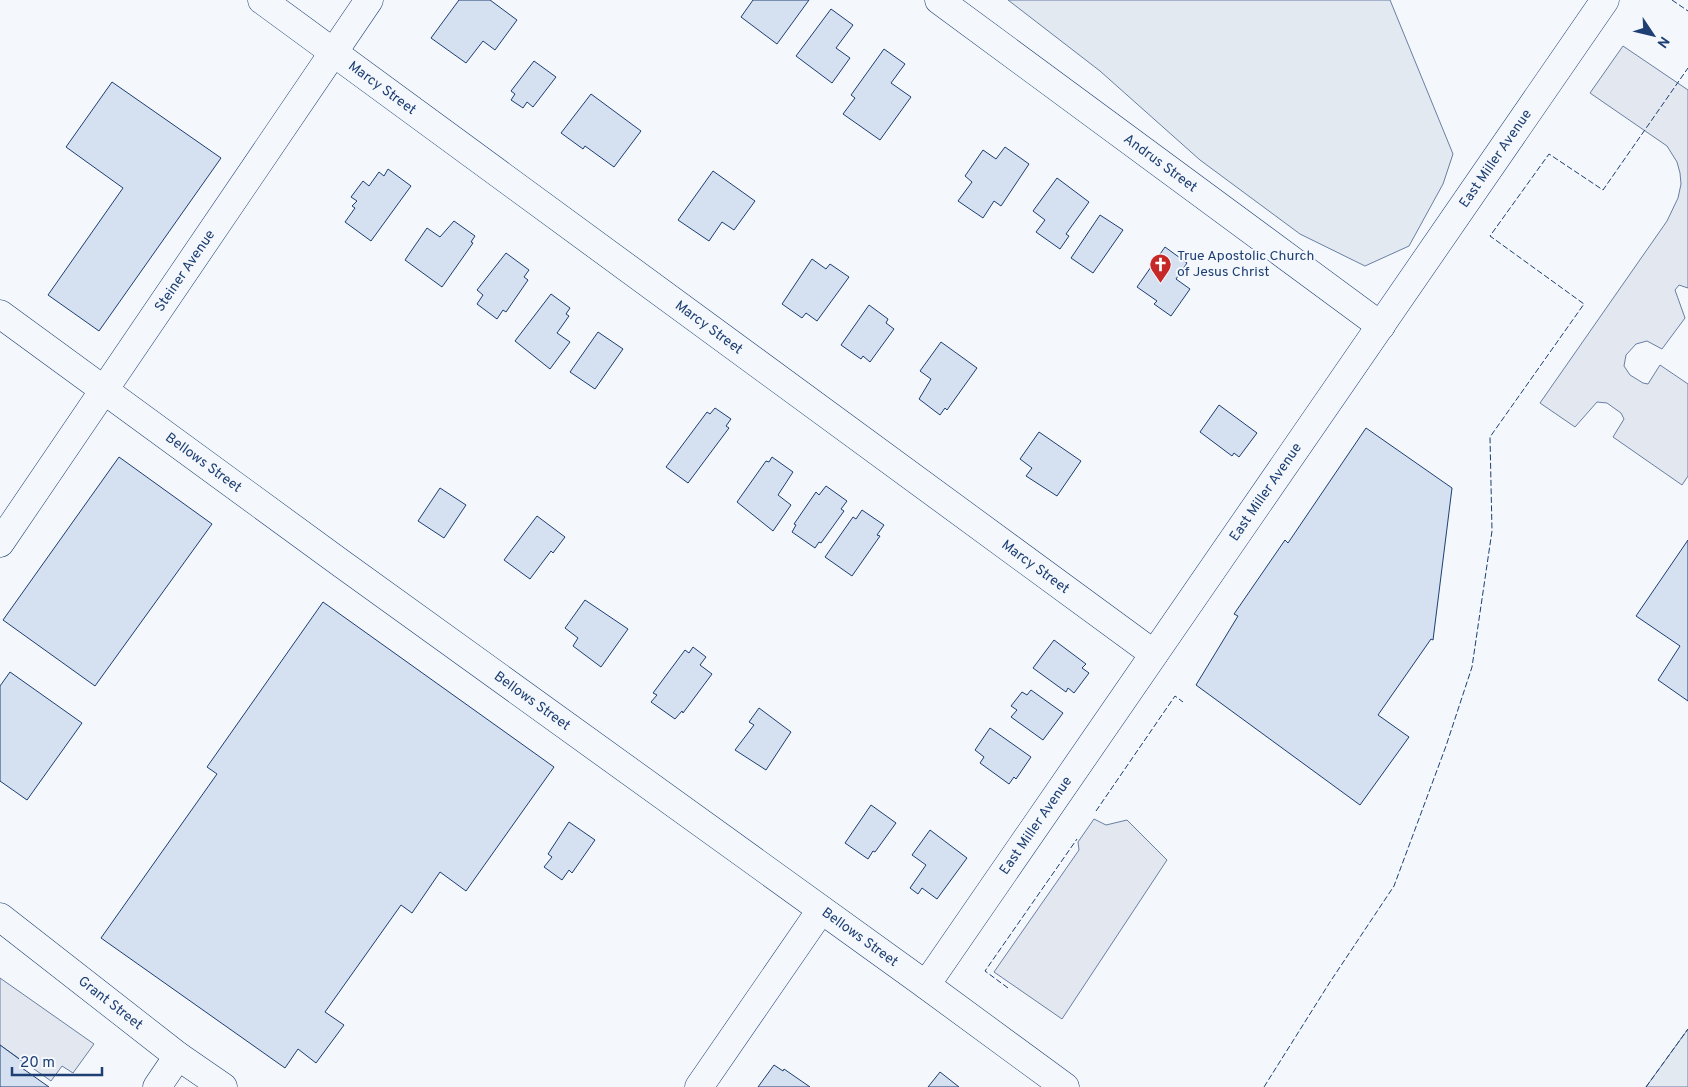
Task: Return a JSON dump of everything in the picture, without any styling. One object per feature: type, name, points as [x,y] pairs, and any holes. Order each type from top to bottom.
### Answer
[{"type":"street","name":"Marcy Street","points":[[262,0],[1154,654]]},
{"type":"street","name":"Steiner Avenue","points":[[0,543],[369,0]]},
{"type":"street","name":"Andrus Street","points":[[939,0],[1380,326]]},
{"type":"street","name":"East Miller Avenue","points":[[926,985],[1605,0]]},
{"type":"street","name":"Bellows Street","points":[[0,314],[1065,1087]]},
{"type":"street","points":[[700,1087],[821,910]]},
{"type":"street","name":"Grant Street","points":[[0,917],[178,1056],[223,1087]]},
{"type":"street","points":[[157,1087],[178,1056]]},
{"type":"shaded area","points":[[1008,0],[1390,0],[1453,154],[1443,184],[1409,246],[1365,266],[1300,234],[1200,160],[1100,71]]},
{"type":"shaded area","points":[[1623,46],[1688,90],[1688,288],[1679,285],[1675,290],[1685,318],[1662,349],[1647,341],[1636,344],[1626,355],[1624,366],[1630,375],[1643,383],[1648,384],[1660,365],[1688,384],[1688,476],[1682,485],[1613,437],[1624,419],[1621,413],[1607,403],[1597,402],[1575,427],[1540,403],[1667,221],[1678,198],[1681,184],[1680,173],[1677,162],[1667,146],[1590,93]]},
{"type":"shaded area","points":[[1094,819],[1106,825],[1127,820],[1167,860],[1062,1019],[994,972],[1079,850],[1078,842]]},
{"type":"shaded area","points":[[0,978],[94,1044],[73,1073],[62,1066],[51,1081],[0,1045]]},
{"type":"shaded area","points":[[1688,1029],[1688,1087],[1646,1087]]},
{"type":"building","points":[[459,0],[490,0],[517,20],[495,50],[483,41],[466,63],[431,38]]},
{"type":"building","points":[[753,0],[809,0],[777,44],[741,17]]},
{"type":"building","points":[[831,9],[853,25],[836,48],[850,58],[832,83],[796,56]]},
{"type":"building","points":[[884,49],[905,64],[891,83],[911,97],[880,140],[843,114],[855,98],[851,95]]},
{"type":"building","points":[[534,61],[556,77],[533,107],[527,102],[523,108],[511,100],[515,94],[511,91]]},
{"type":"building","points":[[112,82],[221,158],[99,331],[48,295],[123,188],[66,147]]},
{"type":"building","points":[[591,94],[641,131],[614,167],[585,146],[583,149],[561,133]]},
{"type":"building","points":[[1005,147],[1029,164],[1001,206],[994,201],[983,218],[958,201],[972,182],[965,176],[983,150],[996,159]]},
{"type":"building","points":[[388,169],[411,186],[371,241],[345,222],[355,208],[352,206],[357,201],[351,197],[363,181],[369,186],[379,172],[384,176]]},
{"type":"building","points":[[713,171],[755,201],[734,230],[722,222],[709,241],[678,220]]},
{"type":"building","points":[[1057,178],[1089,202],[1066,234],[1069,236],[1060,249],[1036,232],[1045,220],[1033,211]]},
{"type":"building","points":[[1100,215],[1123,230],[1093,273],[1071,258]]},
{"type":"building","points":[[454,221],[475,236],[471,242],[473,243],[442,287],[405,260],[427,228],[440,237]]},
{"type":"building","name":"True Apostolic Church of Jesus Christ","points":[[1165,247],[1187,263],[1176,279],[1190,289],[1171,316],[1154,304],[1157,301],[1137,287]]},
{"type":"building","points":[[506,253],[529,270],[524,277],[528,280],[506,312],[503,310],[497,319],[477,304],[483,295],[477,290]]},
{"type":"building","points":[[812,259],[826,269],[830,264],[849,277],[817,321],[806,313],[802,318],[782,304]]},
{"type":"building","points":[[551,294],[570,308],[566,314],[569,316],[557,333],[570,342],[550,369],[515,341]]},
{"type":"building","points":[[869,305],[888,319],[886,323],[894,329],[870,362],[863,356],[861,359],[841,345]]},
{"type":"building","points":[[598,332],[623,349],[595,389],[570,372]]},
{"type":"building","points":[[941,342],[977,368],[947,410],[945,408],[940,415],[919,399],[931,379],[920,371]]},
{"type":"building","points":[[1219,405],[1257,433],[1239,457],[1234,453],[1232,456],[1200,432]]},
{"type":"building","points":[[715,408],[731,419],[726,426],[729,428],[688,483],[666,467],[707,412],[710,414]]},
{"type":"building","points":[[1366,428],[1452,488],[1433,640],[1431,639],[1378,715],[1409,737],[1360,805],[1196,685],[1238,616],[1234,614],[1285,540],[1288,543]]},
{"type":"building","points":[[1039,432],[1081,461],[1057,496],[1026,476],[1032,468],[1020,459]]},
{"type":"building","points":[[119,457],[212,524],[95,686],[3,620]]},
{"type":"building","points":[[772,457],[793,472],[778,495],[791,505],[773,531],[737,502],[766,461],[769,462]]},
{"type":"building","points":[[826,486],[847,501],[841,509],[844,511],[821,543],[819,542],[815,548],[792,532],[796,525],[794,524],[816,492],[819,495]]},
{"type":"building","points":[[440,488],[466,505],[444,538],[418,521]]},
{"type":"building","points":[[862,510],[884,525],[877,535],[880,536],[852,576],[825,557],[853,517],[856,519]]},
{"type":"building","points":[[537,516],[565,537],[553,553],[551,551],[530,579],[504,560]]},
{"type":"building","points":[[1688,540],[1688,701],[1658,680],[1680,646],[1636,616]]},
{"type":"building","points":[[585,600],[628,629],[601,667],[573,646],[578,638],[565,628]]},
{"type":"building","points":[[323,602],[554,767],[466,891],[440,872],[412,913],[401,905],[325,1012],[344,1025],[316,1063],[298,1049],[285,1068],[101,938],[217,774],[207,767]]},
{"type":"building","points":[[1054,640],[1086,664],[1082,668],[1089,673],[1074,693],[1068,688],[1066,692],[1033,668]]},
{"type":"building","points":[[693,647],[706,657],[700,665],[712,674],[683,713],[682,711],[675,719],[651,702],[657,695],[653,693],[685,650],[689,653]]},
{"type":"building","points":[[10,672],[82,723],[27,800],[0,781],[0,686]]},
{"type":"building","points":[[1031,690],[1063,713],[1043,740],[1011,717],[1017,710],[1011,706],[1022,692],[1027,695]]},
{"type":"building","points":[[759,708],[791,732],[766,770],[735,750],[754,725],[749,722]]},
{"type":"building","points":[[990,728],[1031,757],[1016,779],[1014,777],[1009,784],[980,763],[984,757],[975,750]]},
{"type":"building","points":[[871,805],[896,823],[868,859],[845,843]]},
{"type":"building","points":[[569,822],[595,840],[572,873],[569,870],[562,880],[544,867],[552,857],[548,854]]},
{"type":"building","points":[[930,830],[967,858],[937,899],[922,888],[918,894],[910,888],[926,865],[912,855]]},
{"type":"building","points":[[0,1045],[26,1064],[22,1068],[49,1087],[0,1087]]},
{"type":"building","points":[[774,1065],[783,1071],[784,1069],[810,1087],[758,1087]]},
{"type":"building","points":[[940,1072],[959,1087],[928,1087]]},
{"type":"fence","points":[[1672,0],[1688,11]]},
{"type":"fence","points":[[1264,1087],[1330,982],[1394,886],[1446,746],[1472,667],[1492,531],[1490,437],[1584,304],[1490,236],[1549,154],[1603,190],[1688,68]]},
{"type":"fence","points":[[1096,811],[1175,696],[1183,702]]},
{"type":"fence","points":[[1008,988],[985,971],[1077,839]]},
{"type":"fence","points":[[1646,1087],[1688,1029]]},
{"type":"place","name":"True Apostolic Church of Jesus Christ","points":[[1161,283]]}]
